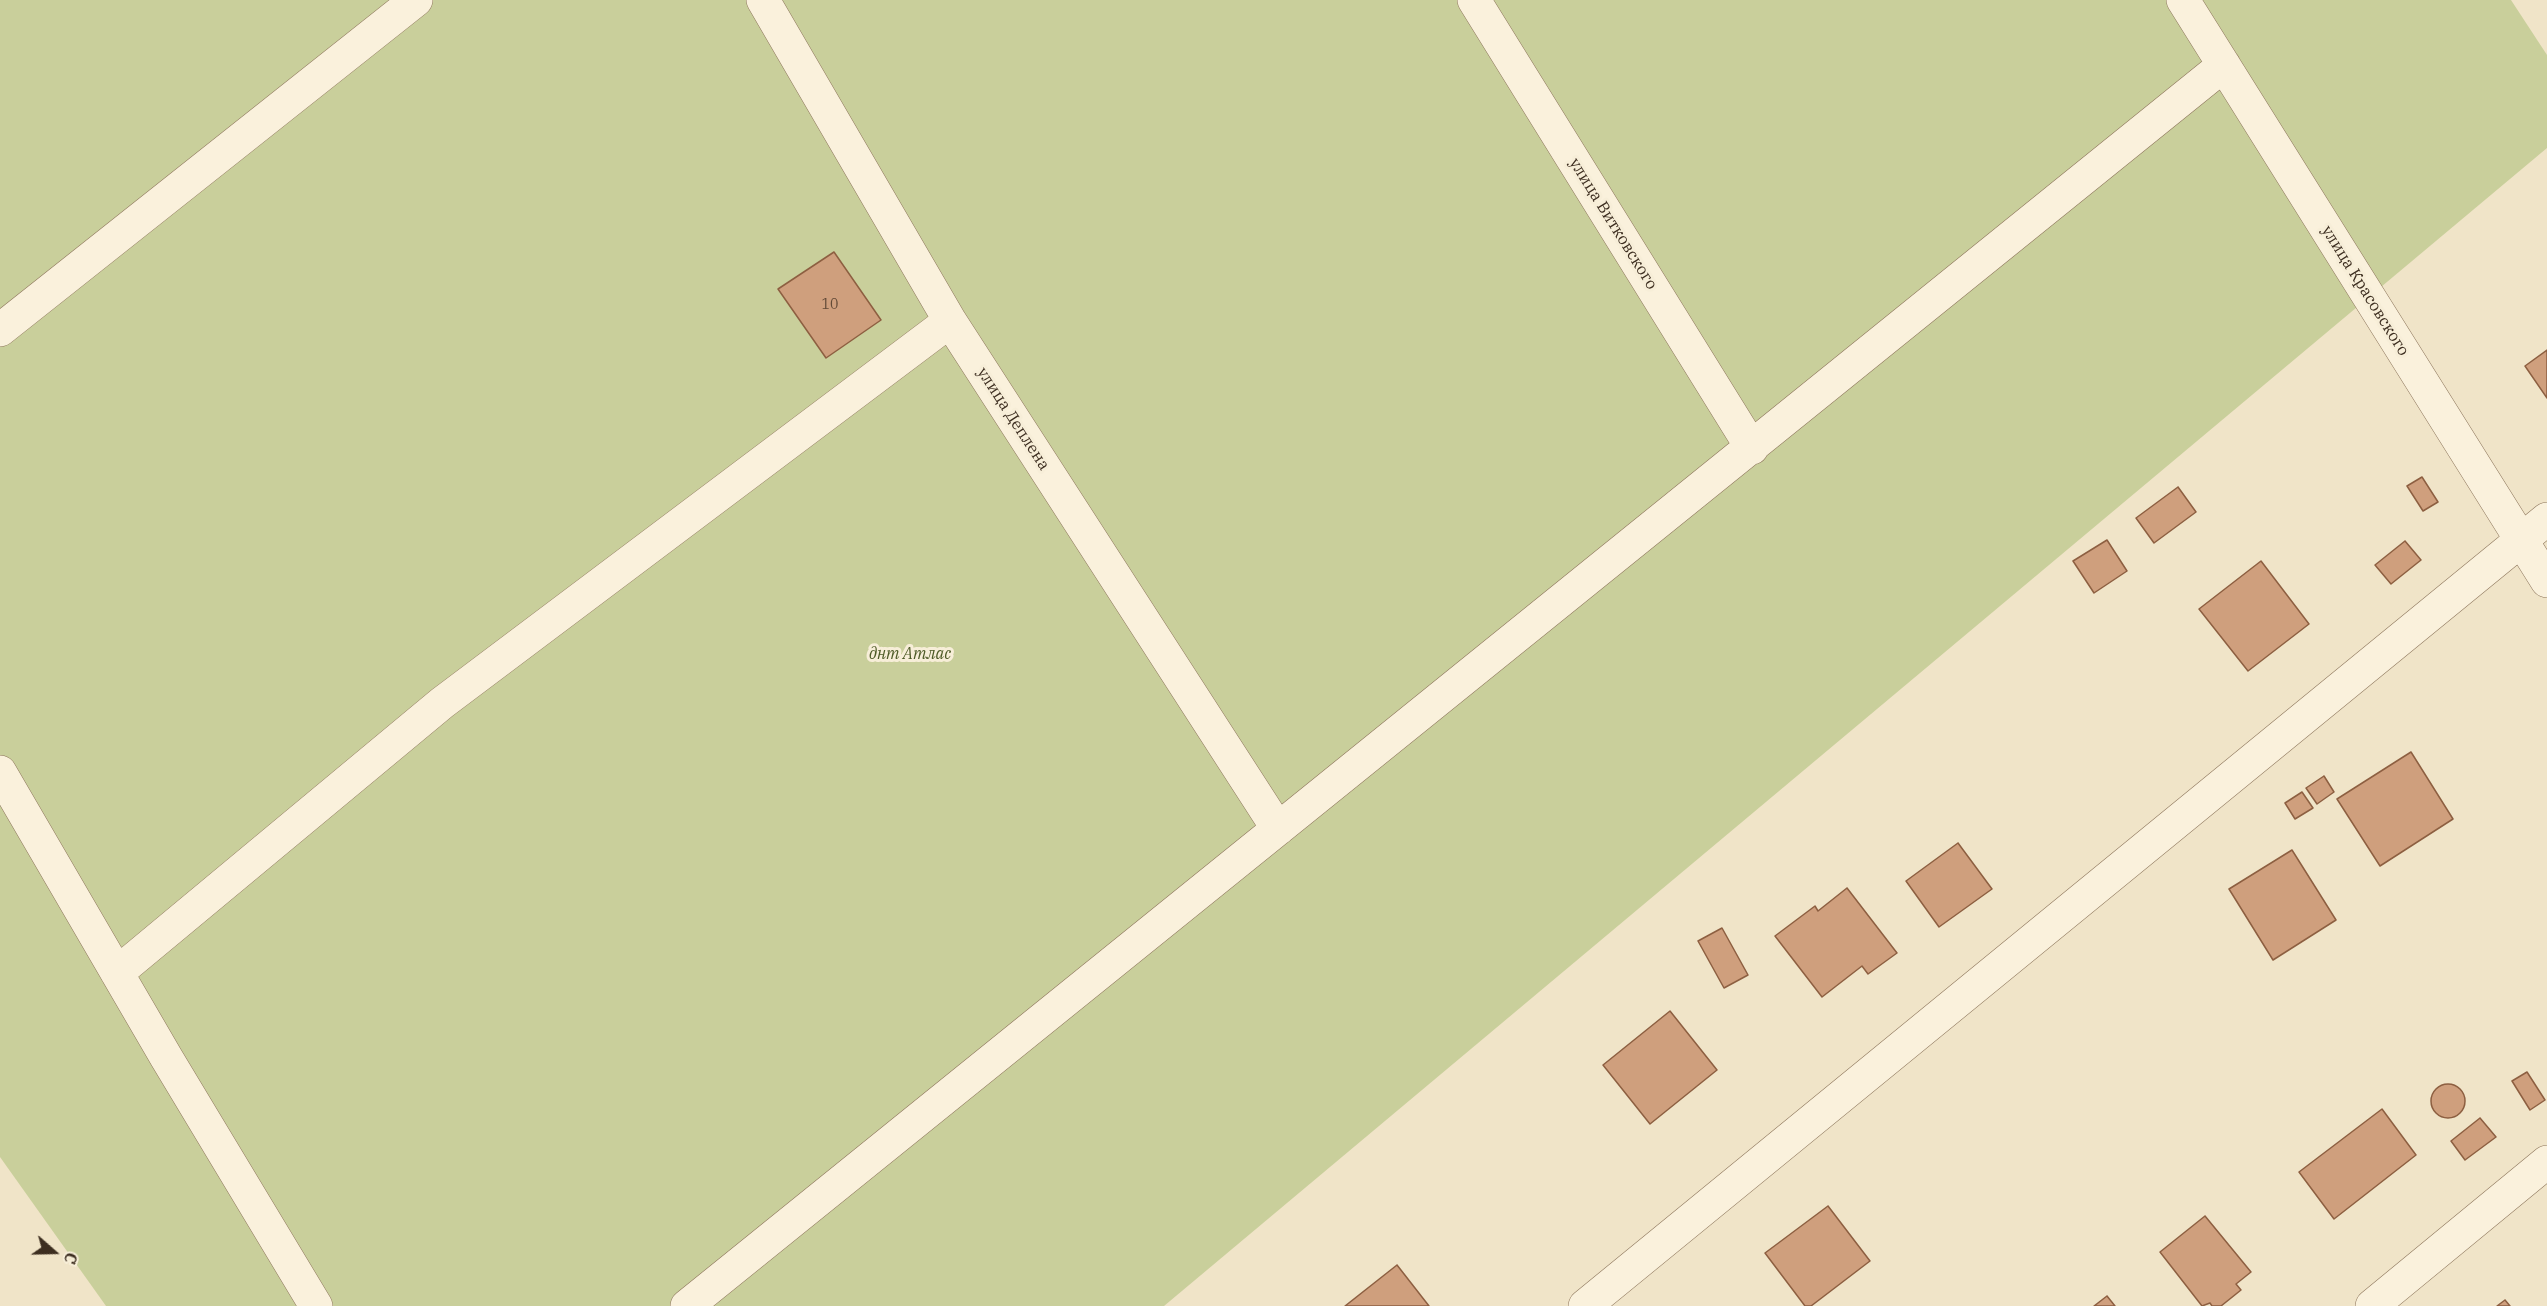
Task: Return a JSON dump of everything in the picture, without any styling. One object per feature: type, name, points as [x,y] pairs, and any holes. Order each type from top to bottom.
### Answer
[{"type":"street","points":[[0,330],[416,0]]},
{"type":"street","name":"улица Деплена","points":[[763,0],[950,321],[1278,829]]},
{"type":"street","name":"улица Витковского","points":[[1474,0],[1752,448]]},
{"type":"street","name":"улица Красовского","points":[[2183,0],[2547,581]]},
{"type":"street","points":[[687,1306],[2224,65]]},
{"type":"street","points":[[117,973],[442,703],[950,321]]},
{"type":"street","points":[[1585,1306],[2547,519]]},
{"type":"street","points":[[0,772],[316,1306]]},
{"type":"street","points":[[2372,1306],[2547,1162]]},
{"type":"green space","name":"днт Атлас","points":[[0,0],[2511,0],[2547,55],[2547,148],[1164,1306],[106,1306],[0,1157]]},
{"type":"building","points":[[834,252],[881,320],[826,358],[778,289]]},
{"type":"building","points":[[2547,350],[2547,398],[2525,366]]},
{"type":"building","points":[[2422,477],[2438,502],[2423,511],[2407,486]]},
{"type":"building","points":[[2178,487],[2196,512],[2154,543],[2136,518]]},
{"type":"building","points":[[2107,540],[2127,571],[2094,593],[2073,561]]},
{"type":"building","points":[[2405,541],[2421,560],[2391,584],[2375,565]]},
{"type":"building","points":[[2261,561],[2309,624],[2248,671],[2199,609]]},
{"type":"building","points":[[2411,752],[2453,819],[2380,866],[2337,799]]},
{"type":"building","points":[[2324,776],[2334,792],[2317,804],[2306,788]]},
{"type":"building","points":[[2302,792],[2313,808],[2295,819],[2285,803]]},
{"type":"building","points":[[1958,843],[1992,889],[1939,927],[1906,881]]},
{"type":"building","points":[[2292,850],[2336,920],[2273,960],[2229,889]]},
{"type":"building","points":[[1847,888],[1897,953],[1868,974],[1862,966],[1822,997],[1775,936],[1815,906],[1818,911]]},
{"type":"building","points":[[1722,928],[1748,975],[1724,988],[1698,941]]},
{"type":"building","points":[[1670,1011],[1717,1070],[1650,1124],[1603,1065]]},
{"type":"building","points":[[2527,1072],[2545,1100],[2530,1110],[2512,1081]]},
{"type":"building","points":[[2448,1084],[2460,1089],[2465,1101],[2460,1113],[2448,1118],[2436,1113],[2431,1101],[2436,1089]]},
{"type":"building","points":[[2382,1109],[2416,1155],[2334,1219],[2299,1172]]},
{"type":"building","points":[[2480,1118],[2496,1137],[2465,1160],[2451,1141]]},
{"type":"building","points":[[1828,1206],[1870,1261],[1811,1306],[1805,1306],[1765,1253]]},
{"type":"building","points":[[2205,1216],[2251,1272],[2236,1284],[2241,1290],[2221,1306],[2212,1306],[2210,1303],[2202,1306],[2160,1252]]},
{"type":"building","points":[[1397,1265],[1429,1306],[1345,1306]]},
{"type":"building","points":[[2107,1296],[2115,1306],[2094,1306]]},
{"type":"building","points":[[2505,1300],[2510,1306],[2497,1306]]}]
